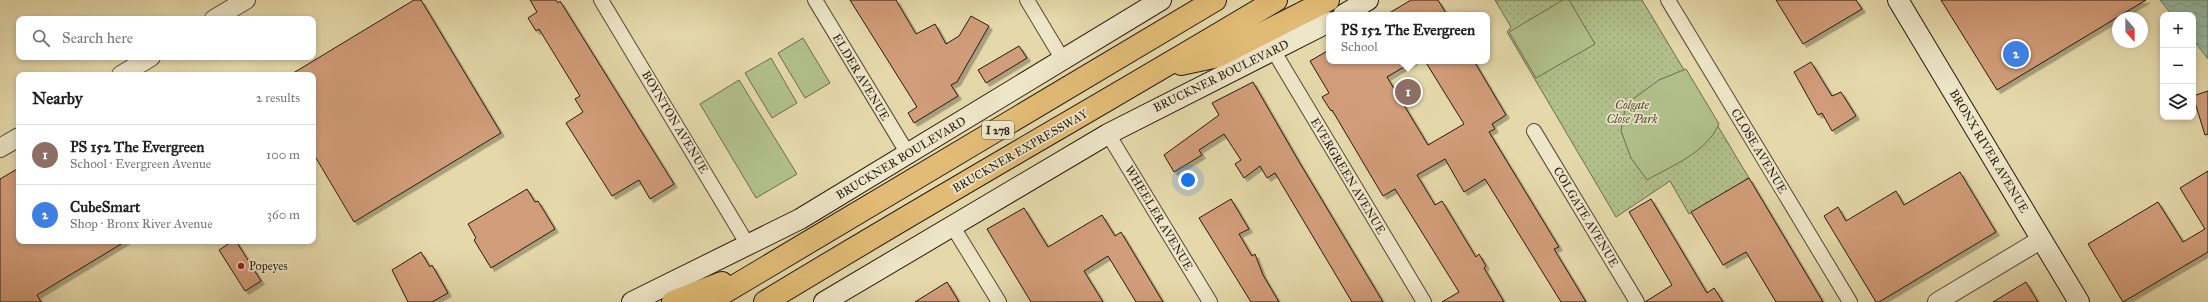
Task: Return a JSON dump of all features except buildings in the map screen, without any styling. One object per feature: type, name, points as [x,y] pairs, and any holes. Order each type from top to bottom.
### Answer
[{"type":"highway","name":"I 278","points":[[708,302],[781,260],[1215,0]]},
{"type":"highway","name":"BRUCKNER EXPRESSWAY","points":[[765,302],[879,232],[1164,68],[1276,0]]},
{"type":"highway","points":[[1164,68],[1218,56],[1328,0]]},
{"type":"highway","points":[[673,302],[781,260]]},
{"type":"main road","name":"BRUCKNER BOULEVARD","points":[[632,302],[800,219],[1161,0]]},
{"type":"main road","points":[[1347,12],[1368,0]]},
{"type":"main road","name":"BRONX RIVER AVENUE","points":[[1898,0],[2079,302]]},
{"type":"main road","name":"BRUCKNER BOULEVARD","points":[[824,302],[1108,134],[1326,24]]},
{"type":"street","points":[[219,16],[246,0]]},
{"type":"street","name":"BOYNTON AVENUE","points":[[601,0],[748,245]]},
{"type":"street","name":"ELDER AVENUE","points":[[815,0],[908,154]]},
{"type":"street","points":[[1027,0],[1063,60]]},
{"type":"street","name":"CLOSE AVENUE","points":[[1668,0],[1850,302]]},
{"type":"street","name":"EVERGREEN AVENUE","points":[[1273,50],[1424,302]]},
{"type":"street","points":[[126,72],[146,60]]},
{"type":"street","name":"COLGATE AVENUE","points":[[1534,132],[1637,302]]},
{"type":"street","name":"WHEELER AVENUE","points":[[1108,134],[1210,302]]},
{"type":"street","points":[[0,148],[16,139]]},
{"type":"street","points":[[953,227],[999,302]]},
{"type":"street","points":[[1937,302],[2042,239]]},
{"type":"green space","name":"Colgate Close Park","points":[[1495,0],[1642,0],[1749,178],[1689,214],[1670,181],[1616,217],[1507,32],[1511,27]]},
{"type":"green space","points":[[1563,0],[1569,0],[1595,44],[1536,78],[1509,32]]},
{"type":"green space","points":[[803,38],[830,83],[805,98],[778,53]]},
{"type":"green space","points":[[771,58],[797,103],[772,118],[745,73]]},
{"type":"green space","points":[[1686,69],[1719,124],[1706,143],[1697,151],[1647,180],[1631,158],[1621,131],[1626,104],[1659,80]]},
{"type":"green space","points":[[739,80],[797,174],[756,198],[700,104]]},
{"type":"water","points":[[2160,0],[2208,0],[2208,59],[2196,44],[2196,12],[2170,12]]},
{"type":"place","name":"CubeSmart","points":[[2016,54]]},
{"type":"place","name":"PS 152 The Evergreen","points":[[1408,92]]},
{"type":"place","name":"Popeyes","points":[[241,266]]}]
